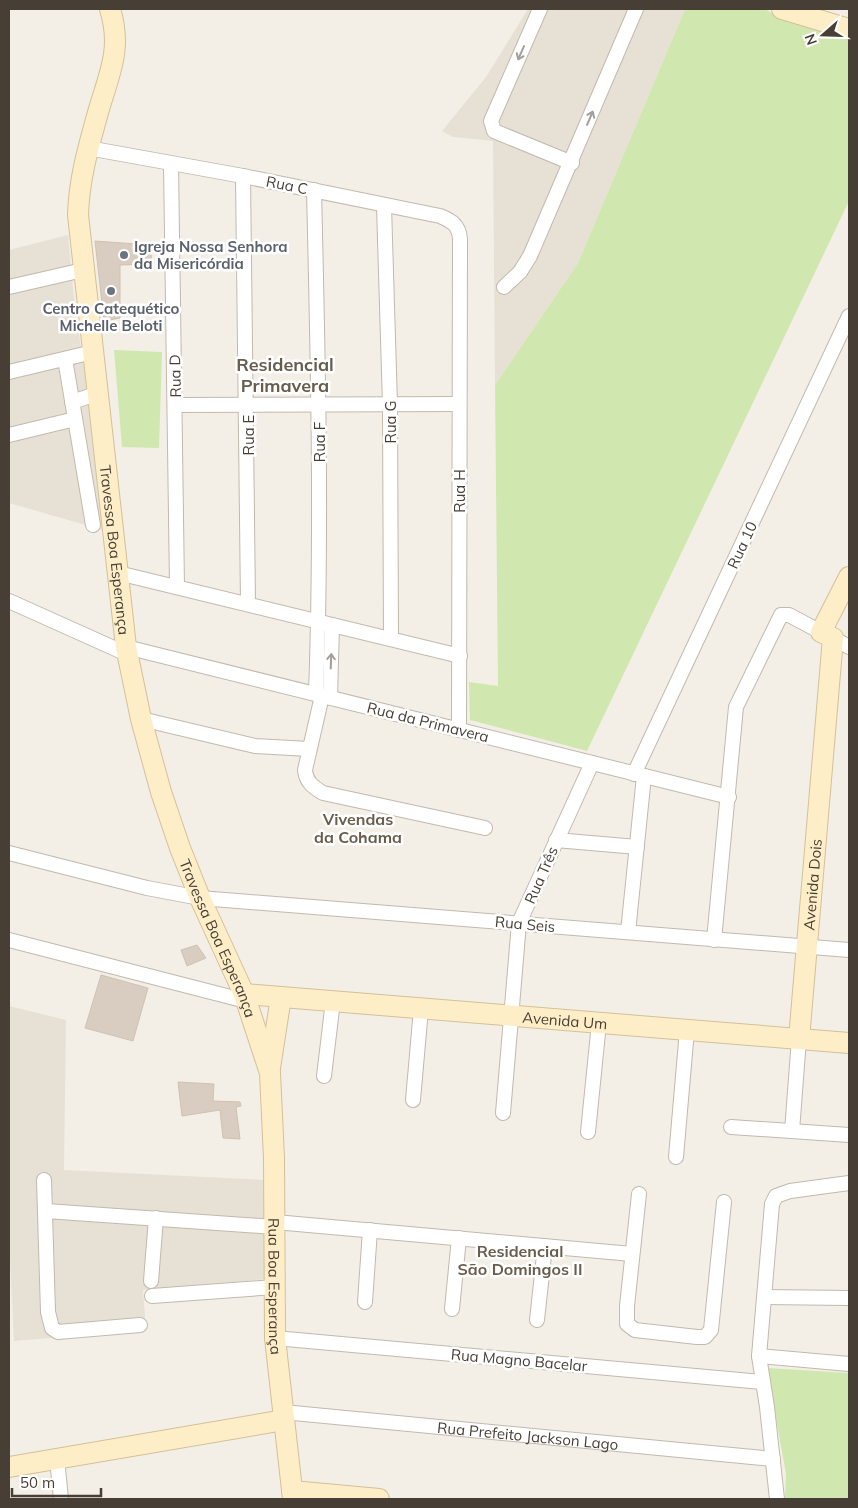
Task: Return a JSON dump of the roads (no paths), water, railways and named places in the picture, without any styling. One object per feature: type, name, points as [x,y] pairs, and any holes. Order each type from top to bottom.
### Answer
[{"type":"main road","name":"Travessa Boa Esperança","points":[[110,9],[116,32],[114,57],[88,148],[79,193],[78,214],[127,650],[141,719],[161,792],[200,898],[245,998],[270,1073]]},
{"type":"main road","points":[[782,9],[849,29]]},
{"type":"main road","name":"Avenida Dois","points":[[800,1039],[834,639],[849,577]]},
{"type":"main road","points":[[270,1073],[281,997]]},
{"type":"main road","name":"Avenida Um","points":[[245,998],[281,997],[849,1043]]},
{"type":"main road","name":"Rua Boa Esperança","points":[[270,1073],[275,1224],[275,1338],[292,1495]]},
{"type":"main road","name":"Rua Prefeito Jackson Lago","points":[[9,1467],[284,1416]]},
{"type":"main road","points":[[292,1495],[379,1499]]},
{"type":"street","points":[[540,9],[491,121],[494,131],[572,163]]},
{"type":"street","points":[[504,288],[520,272],[530,256],[572,163],[636,9]]},
{"type":"street","name":"Rua C","points":[[88,148],[243,176],[440,216],[452,221],[460,232],[460,251]]},
{"type":"street","name":"Rua D","points":[[171,164],[177,587]]},
{"type":"street","name":"Rua E","points":[[243,176],[248,405],[248,604]]},
{"type":"street","name":"Rua F","points":[[314,190],[326,623],[323,696],[309,749],[305,775],[310,784],[323,793],[485,828]]},
{"type":"street","name":"Rua G","points":[[384,206],[390,405],[390,639]]},
{"type":"street","name":"Rua H","points":[[459,730],[460,251]]},
{"type":"street","points":[[9,287],[83,270]]},
{"type":"street","name":"Rua 10","points":[[628,932],[637,847],[639,775],[849,316]]},
{"type":"street","points":[[9,372],[93,352]]},
{"type":"street","points":[[65,359],[93,525]]},
{"type":"street","points":[[72,402],[99,393]]},
{"type":"street","points":[[175,405],[459,404]]},
{"type":"street","points":[[9,435],[75,419]]},
{"type":"street","points":[[118,573],[460,656]]},
{"type":"street","name":"Rua da Primavera","points":[[9,601],[127,650],[323,696],[729,797]]},
{"type":"street","points":[[714,940],[736,707],[778,618],[785,614],[789,615],[834,639]]},
{"type":"street","points":[[141,719],[255,746],[309,749]]},
{"type":"street","name":"Rua Três","points":[[503,1112],[518,923],[592,763]]},
{"type":"street","points":[[556,840],[637,847]]},
{"type":"street","name":"Rua Seis","points":[[9,853],[147,888],[200,898],[849,950]]},
{"type":"street","points":[[9,940],[245,998]]},
{"type":"street","points":[[324,1076],[332,1001]]},
{"type":"street","points":[[413,1100],[421,1009]]},
{"type":"street","points":[[588,1132],[599,1023]]},
{"type":"street","points":[[676,1157],[687,1030]]},
{"type":"street","name":"Avenida Dois","points":[[792,1131],[800,1039]]},
{"type":"street","points":[[731,1126],[849,1135]]},
{"type":"street","points":[[44,1180],[48,1312],[52,1328],[58,1332],[140,1324]]},
{"type":"street","points":[[776,1499],[773,1458],[759,1356],[772,1204],[776,1196],[800,1189],[849,1183]]},
{"type":"street","points":[[639,1194],[626,1315],[627,1324],[635,1330],[705,1337],[711,1330],[724,1202]]},
{"type":"street","points":[[46,1211],[370,1230],[632,1254]]},
{"type":"street","points":[[151,1281],[156,1218]]},
{"type":"street","points":[[365,1302],[370,1230]]},
{"type":"street","points":[[452,1309],[459,1238]]},
{"type":"street","points":[[536,1320],[545,1246]]},
{"type":"street","points":[[152,1296],[274,1287]]},
{"type":"street","points":[[764,1297],[849,1298]]},
{"type":"street","name":"Rua Magno Bacelar","points":[[275,1338],[762,1382]]},
{"type":"street","points":[[759,1356],[849,1364]]},
{"type":"street","name":"Rua Prefeito Jackson Lago","points":[[284,1416],[773,1458]]},
{"type":"street","points":[[57,1459],[62,1499]]},
{"type":"place","name":"Igreja Nossa Senhora da Misericórdia","points":[[124,255]]},
{"type":"place","name":"Centro Catequético Michelle Beloti","points":[[111,291]]},
{"type":"district","name":"Residencial Primavera","points":[[285,374]]},
{"type":"district","name":"Vivendas da Cohama","points":[[358,828]]},
{"type":"district","name":"Residencial São Domingos II","points":[[520,1260]]}]
